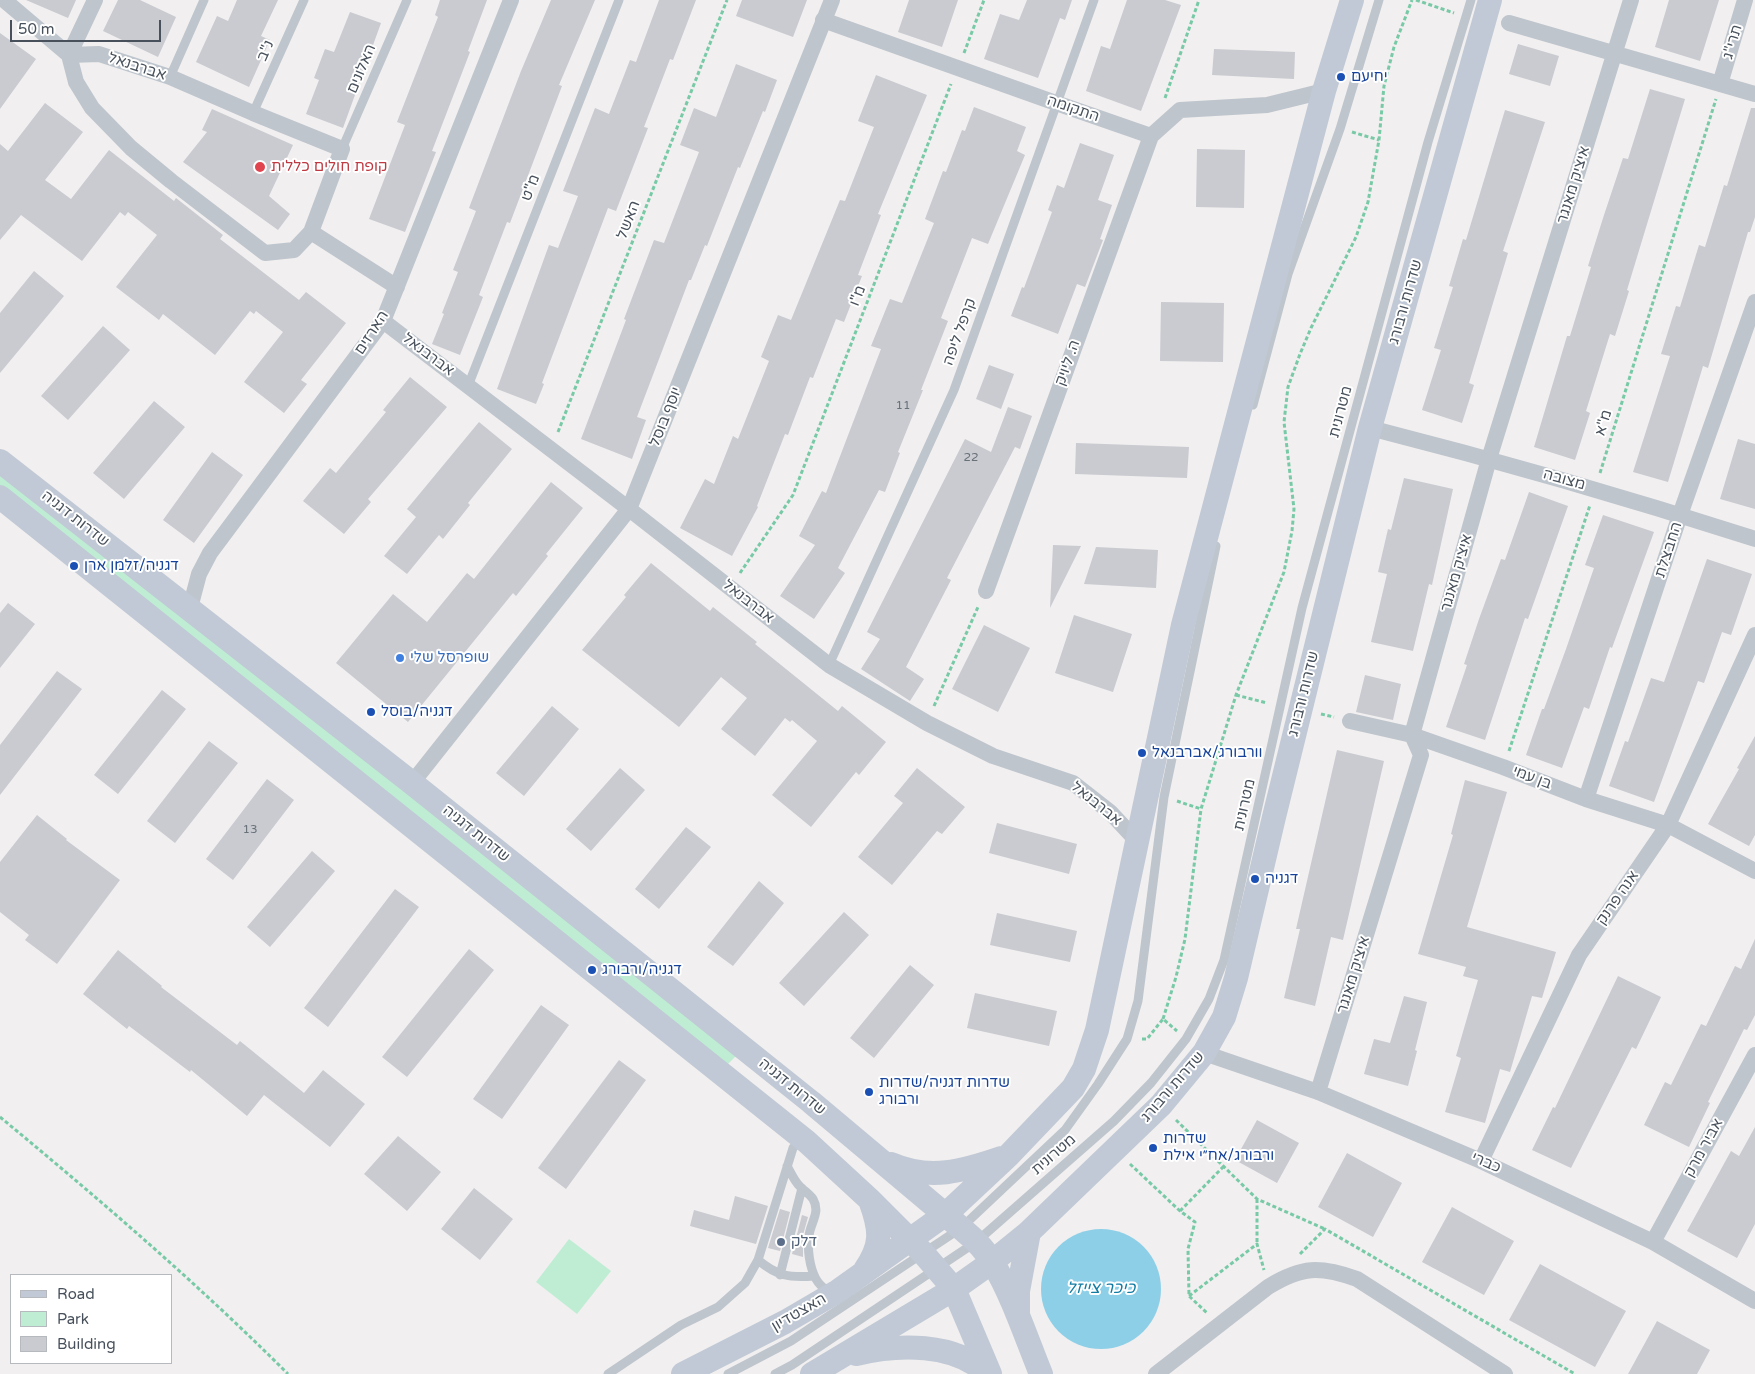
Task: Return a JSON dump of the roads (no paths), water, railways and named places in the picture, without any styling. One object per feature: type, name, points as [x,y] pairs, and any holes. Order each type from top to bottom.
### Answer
[{"type":"main road","points":[[923,1254],[961,1228],[1008,1156],[1072,1088],[1084,1069],[1097,1030],[1183,624],[1324,91],[1352,0]]},
{"type":"main road","name":"שדרות ורבורג","points":[[954,1289],[1029,1232],[1161,1105],[1195,1046],[1224,1017],[1236,978],[1291,707],[1490,0]]},
{"type":"main road","name":"שדרות דגניה","points":[[0,461],[412,783],[879,1158],[961,1228],[992,1262],[1018,1316],[1041,1374]]},
{"type":"main road","name":"שדרות דגניה","points":[[0,497],[806,1141],[870,1199],[954,1289],[988,1374]]},
{"type":"main road","points":[[879,1158],[912,1172],[945,1173],[1008,1156]]},
{"type":"main road","points":[[865,1271],[877,1250],[879,1239],[878,1226],[870,1199]]},
{"type":"main road","points":[[1018,1316],[1018,1291],[1029,1232]]},
{"type":"main road","name":"האצטדיון","points":[[683,1374],[785,1322],[838,1291],[865,1271],[923,1254]]},
{"type":"main road","points":[[812,1374],[954,1289]]},
{"type":"main road","points":[[840,1358],[896,1347],[922,1348],[966,1359],[988,1374]]},
{"type":"street","points":[[4,0],[69,55],[76,82],[92,108],[131,148],[170,181],[265,253],[294,250],[311,232],[342,150]]},
{"type":"street","points":[[69,55],[95,0]]},
{"type":"street","name":"הארזים","points":[[190,608],[199,574],[210,553],[383,321],[511,0]]},
{"type":"street","name":"יוסף בוסל","points":[[412,783],[629,509],[832,0]]},
{"type":"street","name":"איציק מאנגר","points":[[1318,1092],[1421,755],[1412,735],[1489,458],[1631,0]]},
{"type":"street","name":"תרי\"ג","points":[[1720,84],[1745,0]]},
{"type":"street","name":"התקומה","points":[[823,20],[1056,104],[1151,136]]},
{"type":"street","points":[[1509,24],[1755,94]]},
{"type":"street","name":"אברבנאל","points":[[69,55],[99,54],[170,77],[342,150]]},
{"type":"street","points":[[1151,136],[1180,110],[1266,105],[1324,91]]},
{"type":"street","name":"ה. ליויק","points":[[986,591],[1151,136]]},
{"type":"street","points":[[311,232],[397,287]]},
{"type":"street","name":"החבצלת","points":[[1586,799],[1680,515],[1755,302]]},
{"type":"street","name":"אברבנאל","points":[[383,321],[830,665],[927,723],[993,756],[1073,783],[1110,812],[1138,840]]},
{"type":"street","name":"מצובה","points":[[1370,428],[1489,458],[1596,489],[1755,539]]},
{"type":"street","name":"אנה פרנק","points":[[1481,1161],[1579,955],[1668,825],[1755,635]]},
{"type":"street","name":"בן עמי","points":[[1350,721],[1412,735],[1586,799],[1668,825],[1755,871]]},
{"type":"street","name":"כברי","points":[[1195,1046],[1318,1092],[1481,1161],[1653,1242],[1753,1294]]},
{"type":"street","name":"אביר מרק","points":[[1653,1242],[1755,1055]]},
{"type":"street","points":[[1156,1374],[1268,1287],[1286,1276],[1324,1270],[1357,1279],[1504,1374]]},
{"type":"lane","points":[[170,77],[204,0]]},
{"type":"lane","name":"נ\"ב","points":[[253,113],[304,0]]},
{"type":"lane","name":"האלונים","points":[[342,150],[407,0]]},
{"type":"lane","name":"מ\"ט","points":[[468,386],[619,0]]},
{"type":"lane","name":"קרפל ליפה","points":[[830,665],[954,390],[1094,0]]},
{"type":"lane","points":[[1250,418],[1288,274],[1340,129],[1379,0]]},
{"type":"lane","name":"מטרונית","points":[[1291,707],[1302,608],[1428,142],[1471,0]]},
{"type":"lane","name":"מטרונית","points":[[961,1228],[1065,1130],[1127,1039],[1138,1001],[1164,796],[1219,534]]},
{"type":"lane","name":"מטרונית","points":[[728,1374],[791,1342],[961,1228],[1114,1121],[1150,1083],[1195,1046]]},
{"type":"lane","points":[[608,1374],[681,1325],[718,1306],[745,1283],[758,1260],[793,1148],[799,1141],[806,1141]]},
{"type":"lane","points":[[787,1166],[796,1182],[813,1199],[816,1214],[808,1235],[810,1260],[816,1281],[825,1289],[838,1291]]},
{"type":"lane","points":[[780,1275],[802,1188]]},
{"type":"lane","name":"מטרונית","points":[[775,1374],[792,1365],[923,1254]]},
{"type":"lane","points":[[758,1260],[780,1275],[814,1276]]},
{"type":"water","name":"כיכר צייזל","points":[[1101,1229],[1124,1233],[1143,1247],[1157,1266],[1161,1289],[1157,1312],[1143,1331],[1124,1345],[1101,1349],[1078,1345],[1059,1331],[1045,1312],[1041,1289],[1045,1266],[1059,1247],[1078,1233]]},
{"type":"place","name":"יחיעם","points":[[1341,77]]},
{"type":"place","name":"קופת חולים כללית","points":[[260,167]]},
{"type":"place","name":"דגניה/זלמן ארן","points":[[74,566]]},
{"type":"place","name":"שופרסל שלי","points":[[400,658]]},
{"type":"place","name":"דגניה/בוסל","points":[[371,712]]},
{"type":"place","name":"וורבורג/אברבנאל","points":[[1142,753]]},
{"type":"place","name":"דגניה","points":[[1255,879]]},
{"type":"place","name":"דגניה/ורבורג","points":[[592,970]]},
{"type":"place","name":"שדרות דגניה/שדרות ורבורג","points":[[869,1092]]},
{"type":"place","name":"שדרות ורבורג/אח״י אילת","points":[[1153,1148]]},
{"type":"place","name":"דלק","points":[[781,1242]]}]
